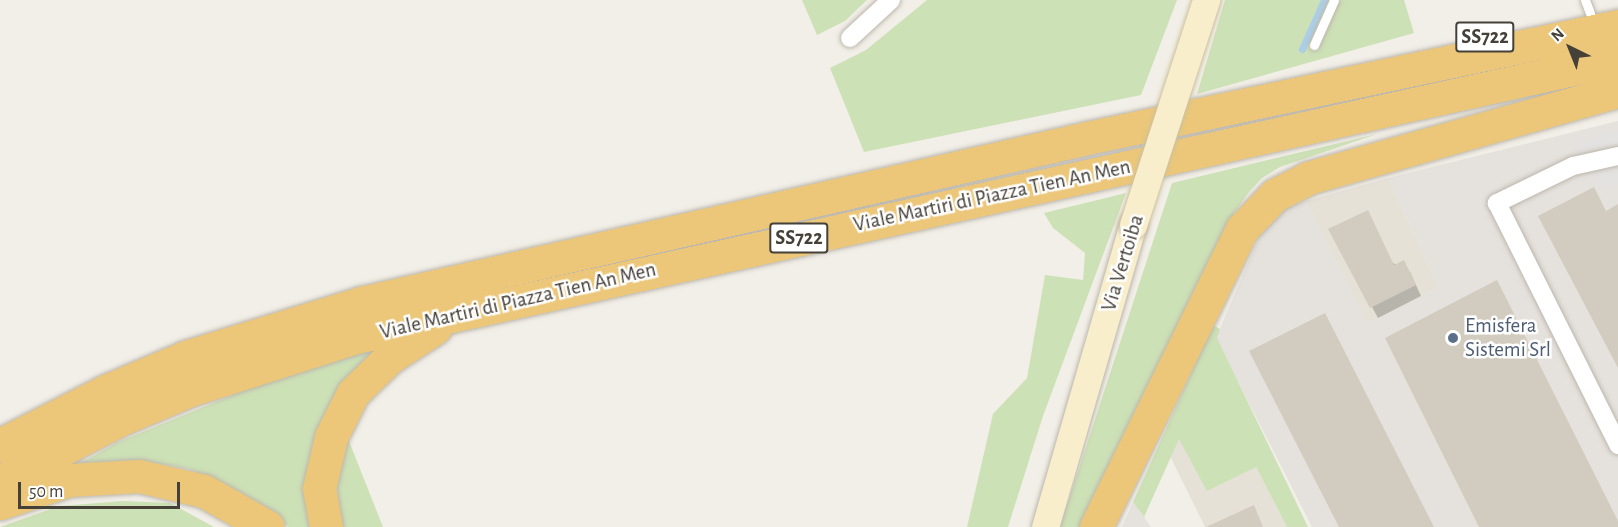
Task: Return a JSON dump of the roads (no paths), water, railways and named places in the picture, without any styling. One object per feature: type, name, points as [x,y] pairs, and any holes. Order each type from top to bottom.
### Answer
[{"type":"highway","name":"Viale Martiri di Piazza Tien An Men","points":[[0,445],[106,391],[186,357],[351,306],[1087,138],[1357,83],[1603,11]]},
{"type":"highway","name":"Viale Martiri di Piazza Tien An Men","points":[[0,481],[121,419],[190,390],[356,337],[1618,59]]},
{"type":"highway","points":[[1096,527],[1242,229],[1275,195],[1308,178],[1618,91]]},
{"type":"highway","name":"SS722","points":[[326,527],[319,489],[331,437],[353,393],[389,358],[455,315]]},
{"type":"highway","points":[[0,503],[69,480],[140,476],[204,491],[268,527]]},
{"type":"main road","name":"Via Vertoiba","points":[[1044,527],[1133,225],[1206,0]]},
{"type":"street","points":[[850,38],[891,0]]},
{"type":"street","points":[[1618,156],[1573,166],[1497,203],[1618,445]]},
{"type":"lane","points":[[1314,45],[1334,0]]},
{"type":"waterway","points":[[1302,49],[1324,0]]},
{"type":"place","name":"Emisfera Sistemi Srl","points":[[1453,338]]}]
